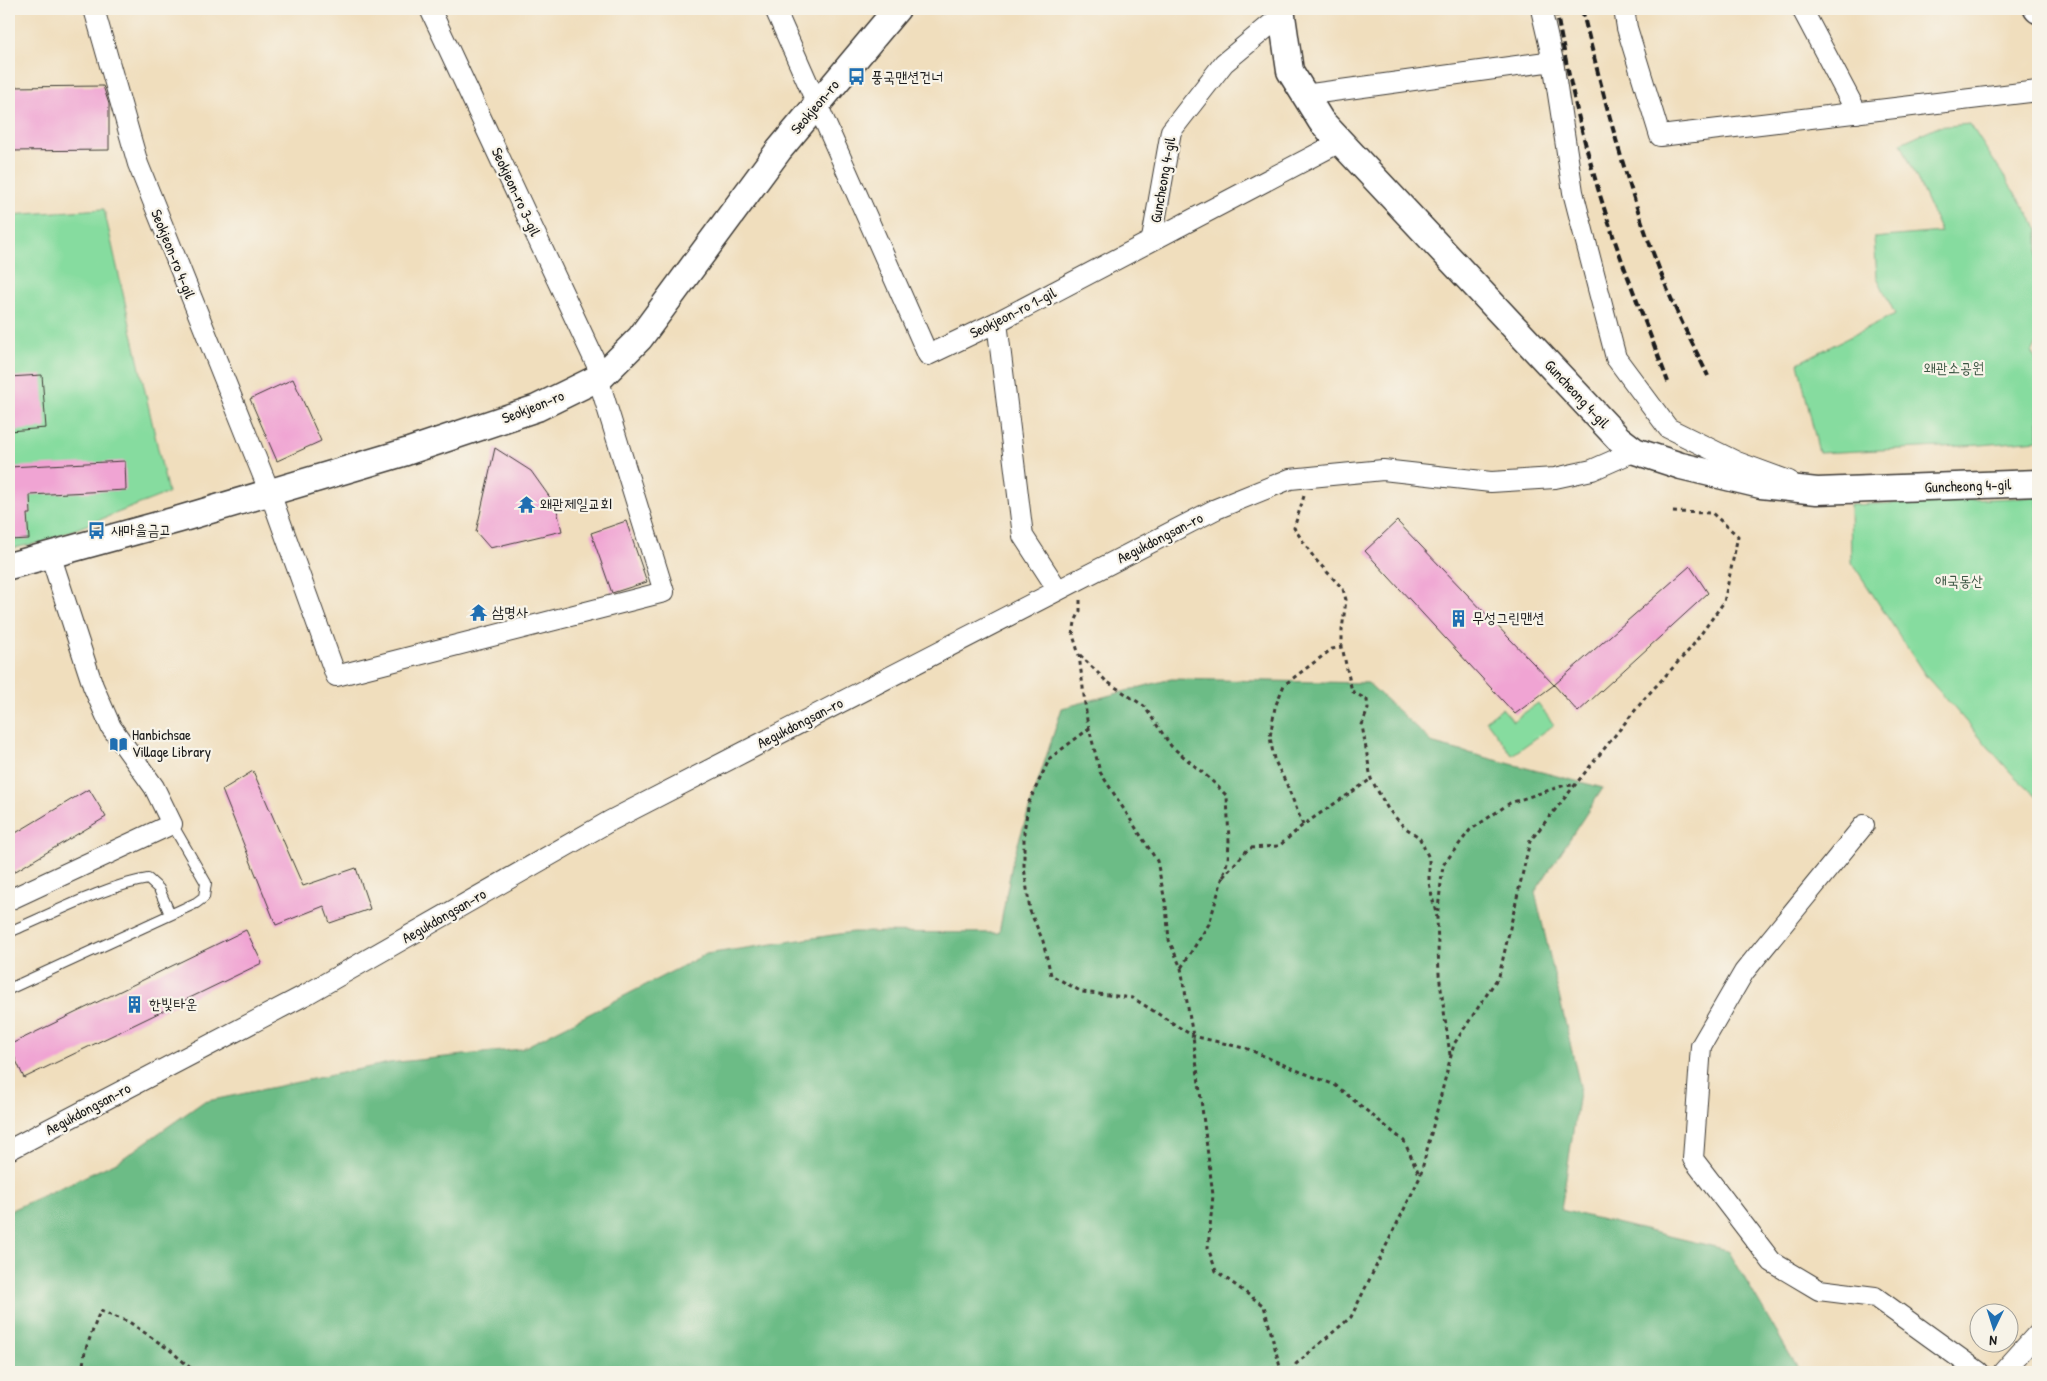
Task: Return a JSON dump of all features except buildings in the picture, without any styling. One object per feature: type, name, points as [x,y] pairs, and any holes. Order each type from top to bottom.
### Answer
[{"type":"street","name":"Seokjeon-ro 4-gil","points":[[94,9],[138,164],[270,492],[336,676],[664,592],[600,377]]},
{"type":"street","name":"Seokjeon-ro 3-gil","points":[[430,9],[600,377]]},
{"type":"street","points":[[775,9],[817,104]]},
{"type":"street","name":"Seokjeon-ro","points":[[9,566],[180,519],[406,452],[537,408],[600,377],[640,338],[779,150],[897,9]]},
{"type":"street","points":[[1541,9],[1553,61],[1573,192],[1616,358],[1668,428],[1737,462],[1817,491]]},
{"type":"street","points":[[1624,9],[1627,28],[1660,136],[2038,91]]},
{"type":"street","points":[[1802,9],[1856,113]]},
{"type":"street","name":"Guncheong 4-gil","points":[[1281,12],[1290,71],[1321,121],[1618,438],[1635,451],[1681,466],[1761,485],[1817,491],[2038,483]]},
{"type":"street","name":"Guncheong 4-gil","points":[[1152,239],[1171,131],[1224,63],[1281,12]]},
{"type":"street","points":[[1304,95],[1553,61]]},
{"type":"street","name":"Seokjeon-ro 1-gil","points":[[817,104],[928,355],[996,322],[1340,142]]},
{"type":"street","points":[[996,322],[1023,536],[1065,587]]},
{"type":"street","name":"Aegukdongsan-ro","points":[[9,1150],[307,994],[610,821],[1216,509],[1290,479],[1383,470],[1491,482],[1555,478],[1592,470],[1635,451]]},
{"type":"street","points":[[9,900],[172,824],[154,787],[111,727],[93,686],[50,554]]},
{"type":"street","points":[[1864,824],[1744,972],[1701,1046],[1693,1159],[1772,1262],[1820,1290],[1875,1297],[1978,1372]]},
{"type":"street","points":[[2003,1372],[2038,1333]]},
{"type":"lane","points":[[9,988],[196,903],[204,897],[206,883],[172,824]]},
{"type":"lane","points":[[9,932],[107,890],[134,881],[148,879],[159,889],[170,914]]},
{"type":"path","points":[[1312,477],[1294,528],[1315,559],[1343,589],[1346,600],[1342,647],[1352,691],[1367,700],[1368,710],[1362,725],[1371,779],[1388,808],[1404,827],[1419,837],[1429,858],[1429,882],[1437,918]]},
{"type":"path","points":[[1292,1372],[1296,1364],[1351,1317],[1420,1177],[1454,1044],[1499,976],[1530,841],[1645,698],[1692,648],[1724,602],[1738,536],[1712,513],[1669,512]]},
{"type":"path","points":[[1065,587],[1080,601],[1073,635],[1079,655],[1090,728],[1100,772],[1157,861],[1166,906],[1169,940],[1181,968],[1193,1036],[1214,1195],[1208,1248],[1216,1271],[1264,1306],[1283,1372]]},
{"type":"path","points":[[1303,825],[1274,759],[1270,737],[1275,707],[1284,685],[1320,657],[1342,647]]},
{"type":"path","points":[[1079,655],[1106,681],[1144,706],[1171,746],[1227,796],[1228,859],[1209,924],[1181,968]]},
{"type":"path","points":[[1090,728],[1050,758],[1029,802],[1024,831],[1024,867],[1030,911],[1042,941],[1051,974],[1082,992],[1133,998],[1193,1036],[1248,1049],[1336,1085],[1404,1141],[1420,1177]]},
{"type":"path","points":[[1221,879],[1249,848],[1279,846],[1303,825],[1371,779]]},
{"type":"path","points":[[1451,1058],[1439,974],[1437,918],[1442,865],[1470,830],[1510,802],[1562,786],[1574,785]]},
{"type":"path","points":[[82,1372],[84,1351],[100,1311],[129,1322],[170,1350],[195,1372]]},
{"type":"green space","name":"왜관소공원","points":[[1970,124],[2038,229],[2038,340],[2032,353],[2038,364],[2038,440],[1981,445],[1819,453],[1798,363],[1895,314],[1877,277],[1874,238],[1941,232],[1901,143],[1936,127]]},
{"type":"green space","points":[[104,209],[168,493],[43,542],[9,549],[9,215]]},
{"type":"green space","name":"애국동산","points":[[2038,497],[2038,798],[2013,775],[1925,675],[1851,561],[1850,505]]},
{"type":"green space","points":[[1171,679],[1368,683],[1434,744],[1603,788],[1535,892],[1580,1086],[1561,1210],[1728,1250],[1800,1372],[9,1372],[9,1211],[119,1161],[203,1102],[389,1063],[521,1049],[706,954],[853,932],[999,933],[1013,859],[1062,708]]},
{"type":"green space","points":[[1538,703],[1554,725],[1512,755],[1486,720],[1502,708],[1513,721]]},
{"type":"railway","points":[[1556,9],[1567,68],[1597,186],[1622,261],[1668,382]]},
{"type":"railway","points":[[1582,9],[1609,114],[1640,218],[1671,298],[1708,376]]},
{"type":"place","name":"풍국맨션건너","points":[[857,77]]},
{"type":"place","name":"왜관제일교회","points":[[526,504]]},
{"type":"place","name":"새마을금고","points":[[97,530]]},
{"type":"place","name":"삼명사","points":[[478,612]]},
{"type":"place","name":"무성그린맨션","points":[[1458,618]]},
{"type":"place","name":"Hanbichsae Village Library","points":[[118,744]]},
{"type":"place","name":"한빛타운","points":[[135,1004]]}]
